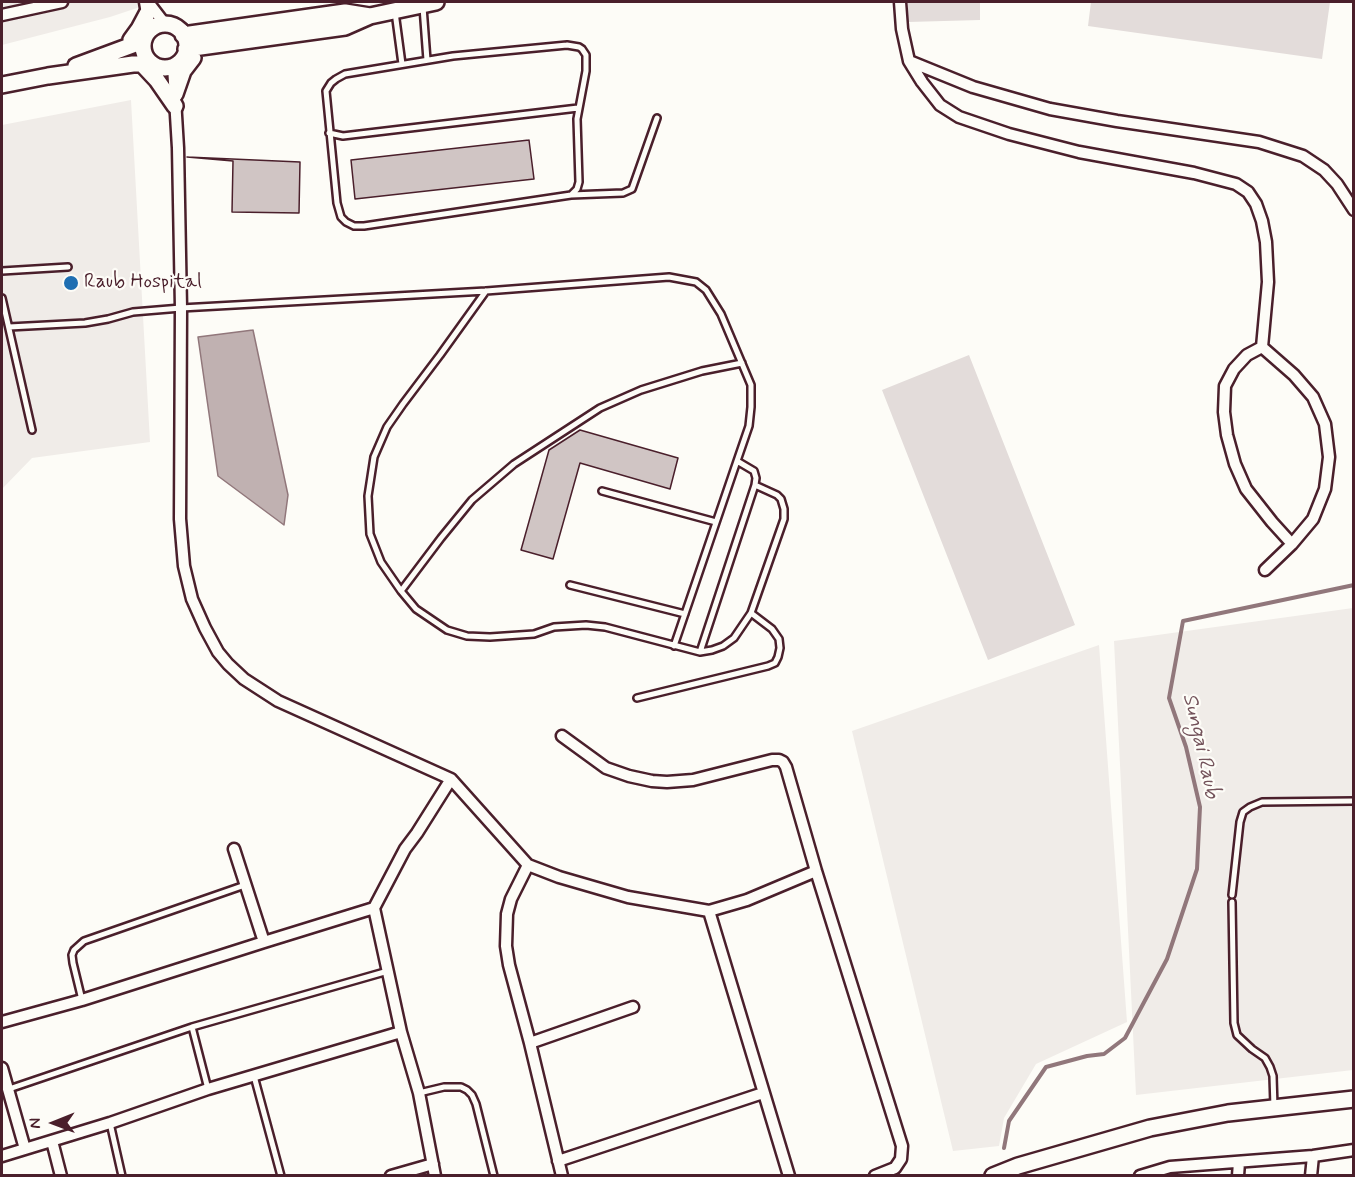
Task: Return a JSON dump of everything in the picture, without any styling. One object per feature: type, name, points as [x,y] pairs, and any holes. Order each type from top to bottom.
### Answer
[{"type":"street","points":[[2,15],[62,2]]},
{"type":"street","points":[[900,2],[902,29],[909,61],[940,105],[959,117],[1009,134],[1079,152],[1194,173],[1225,181],[1236,184],[1248,192],[1256,204],[1266,242],[1268,282],[1262,347]]},
{"type":"street","points":[[185,42],[210,46],[345,27],[370,16],[430,3]]},
{"type":"street","points":[[147,6],[165,24]]},
{"type":"street","points":[[147,6],[144,52],[147,59],[158,65],[175,100]]},
{"type":"street","points":[[123,49],[139,29],[147,6]]},
{"type":"street","points":[[185,42],[345,12],[370,16]]},
{"type":"street","points":[[2,85],[48,76],[179,62],[184,56],[185,42],[178,29],[172,25],[159,25],[152,28],[138,43],[48,76]]},
{"type":"street","points":[[210,46],[188,63],[183,71],[175,100],[181,308],[180,519],[184,566],[192,599],[218,652],[244,679],[278,701],[451,779],[528,865],[559,877],[628,897],[709,911],[747,900],[816,871]]},
{"type":"street","points":[[909,61],[973,87],[1050,109],[1259,142],[1304,156],[1324,170],[1337,184],[1353,210]]},
{"type":"street","points":[[158,65],[157,80],[175,100]]},
{"type":"street","points":[[1262,347],[1247,355],[1234,369],[1225,386],[1225,424],[1235,464],[1246,489],[1292,544]]},
{"type":"street","points":[[1262,347],[1294,375],[1313,397],[1325,424],[1329,457],[1324,489],[1313,519],[1266,570]]},
{"type":"street","points":[[562,736],[606,768],[652,781],[693,780],[772,760],[779,760],[786,767],[902,1146],[901,1159],[895,1168],[875,1176]]},
{"type":"street","points":[[435,1176],[419,1093],[401,1032],[374,908],[405,849],[451,779]]},
{"type":"street","points":[[234,849],[264,942]]},
{"type":"street","points":[[528,865],[511,898],[507,914],[506,946],[562,1176]]},
{"type":"street","points":[[2,1022],[82,1000],[374,908]]},
{"type":"street","points":[[709,911],[789,1176]]},
{"type":"street","points":[[530,1044],[633,1007]]},
{"type":"street","points":[[2,1156],[110,1124],[208,1089],[401,1032]]},
{"type":"street","points":[[2,1068],[25,1149]]},
{"type":"street","points":[[558,1161],[763,1093]]},
{"type":"street","points":[[993,1176],[1018,1166],[1150,1128],[1228,1113],[1353,1098]]},
{"type":"street","points":[[52,1141],[61,1176]]},
{"type":"street","points":[[1140,1176],[1239,1162],[1353,1150]]},
{"type":"street","points":[[1311,1176],[1313,1156]]},
{"type":"street","points":[[1238,1176],[1239,1162]]},
{"type":"street","points":[[391,1176],[433,1164]]},
{"type":"lane","points":[[427,60],[430,3]]},
{"type":"lane","points":[[395,11],[402,64]]},
{"type":"lane","points":[[571,195],[577,189],[579,182],[577,119],[586,71],[586,56],[579,47],[567,45],[453,56],[402,64],[345,74],[331,83],[326,91],[337,203],[341,217],[354,226],[571,195],[623,193],[633,189],[657,117]]},
{"type":"lane","points":[[329,133],[343,136],[578,108]]},
{"type":"lane","points":[[2,271],[68,267]]},
{"type":"lane","points":[[9,327],[86,323],[108,320],[134,312],[181,308],[486,291],[669,277],[696,282],[706,290],[721,314],[751,384],[751,407],[737,462],[674,646]]},
{"type":"lane","points":[[486,291],[387,427],[374,457],[368,496],[370,534],[381,562],[416,609],[447,630],[467,636],[534,634],[554,627],[586,624],[700,652],[723,646],[734,638],[751,613],[784,519],[781,499],[755,485]]},
{"type":"lane","points":[[2,298],[32,430]]},
{"type":"lane","points":[[401,591],[472,501],[514,464],[600,408],[651,387],[702,371],[742,363]]},
{"type":"lane","points":[[700,652],[755,485],[754,471],[737,462]]},
{"type":"lane","points":[[602,491],[716,522]]},
{"type":"lane","points":[[570,585],[685,614]]},
{"type":"lane","points":[[637,698],[775,663],[780,648],[779,639],[772,629],[751,613]]},
{"type":"lane","points":[[1232,895],[1238,831],[1243,812],[1262,802],[1353,801]]},
{"type":"lane","points":[[82,1000],[72,955],[84,941],[246,885]]},
{"type":"lane","points":[[1232,902],[1234,1023],[1237,1035],[1264,1058],[1270,1067],[1273,1076],[1274,1108]]},
{"type":"lane","points":[[7,1089],[192,1027],[388,971]]},
{"type":"lane","points":[[192,1027],[208,1089]]},
{"type":"lane","points":[[254,1076],[281,1176]]},
{"type":"lane","points":[[419,1093],[453,1087],[467,1090],[472,1095],[494,1176]]},
{"type":"lane","points":[[110,1124],[122,1176]]},
{"type":"shaded area","points":[[2,2],[155,2],[110,17],[2,45]]},
{"type":"shaded area","points":[[908,2],[980,2],[980,20],[908,22]]},
{"type":"shaded area","points":[[1091,2],[1330,2],[1322,59],[1088,26]]},
{"type":"shaded area","name":"Raub Hospital","points":[[131,100],[150,442],[32,458],[2,489],[2,125]]},
{"type":"shaded area","points":[[253,330],[288,495],[284,525],[218,476],[198,337]]},
{"type":"shaded area","points":[[969,355],[1075,625],[988,660],[882,390]]},
{"type":"shaded area","points":[[1353,608],[1353,1070],[1136,1095],[1114,641]]},
{"type":"shaded area","points":[[1099,645],[1127,1022],[1036,1064],[1004,1118],[999,1146],[953,1151],[852,731]]},
{"type":"building","points":[[529,140],[534,179],[355,199],[351,160]]},
{"type":"building","points":[[187,157],[300,162],[299,213],[232,212],[233,161]]},
{"type":"building","points":[[580,430],[678,458],[670,489],[580,463],[553,559],[521,550],[549,450]]},
{"type":"waterway","name":"Sungai Raub","points":[[1004,1148],[1009,1121],[1046,1067],[1104,1054],[1125,1038],[1167,959],[1197,869],[1200,807],[1186,747],[1169,698],[1183,621],[1354,585]]},
{"type":"place","name":"Raub Hospital","points":[[71,283]]}]
